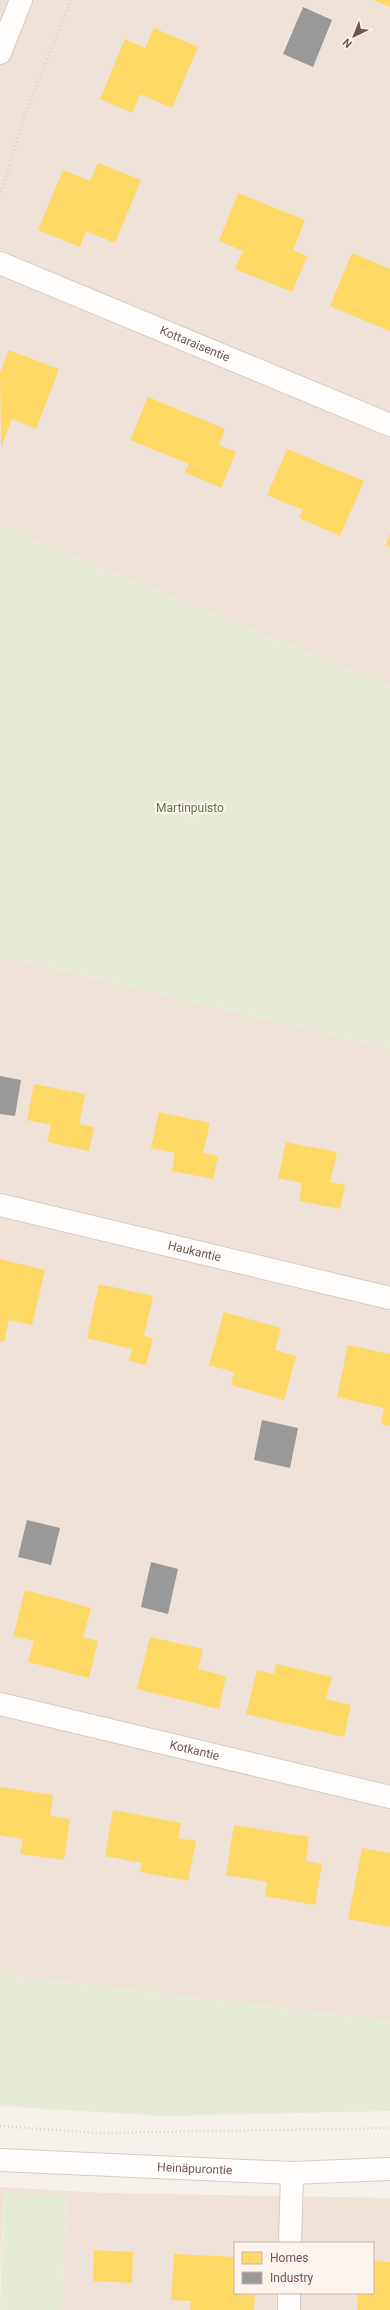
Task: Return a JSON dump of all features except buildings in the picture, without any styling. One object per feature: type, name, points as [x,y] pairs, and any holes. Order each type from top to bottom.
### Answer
[{"type":"street","points":[[0,53],[21,0]]},
{"type":"street","name":"Kottaraisentie","points":[[0,263],[390,425]]},
{"type":"street","name":"Haukantie","points":[[0,1205],[390,1298]]},
{"type":"street","name":"Kotkantie","points":[[0,1704],[390,1797]]},
{"type":"street","name":"Heinäpurontie","points":[[0,2160],[292,2173],[390,2169]]},
{"type":"street","points":[[290,2242],[292,2173]]},
{"type":"street","points":[[289,2294],[289,2310]]},
{"type":"path","points":[[0,196],[24,117],[71,0]]},
{"type":"path","points":[[0,2126],[97,2133],[390,2128]]},
{"type":"shaded area","points":[[0,0],[390,0],[390,686],[0,526]]},
{"type":"shaded area","points":[[0,956],[390,1049],[390,2021],[0,1974]]},
{"type":"shaded area","points":[[0,2187],[104,2193],[390,2198],[390,2310],[62,2310],[67,2196],[4,2193],[0,2277]]},
{"type":"green space","name":"Martinpuisto","points":[[0,526],[390,686],[390,1049],[0,956]]},
{"type":"green space","points":[[0,1974],[390,2021],[390,2111],[163,2116],[0,2106]]},
{"type":"green space","points":[[4,2193],[67,2196],[62,2310],[0,2310]]}]
